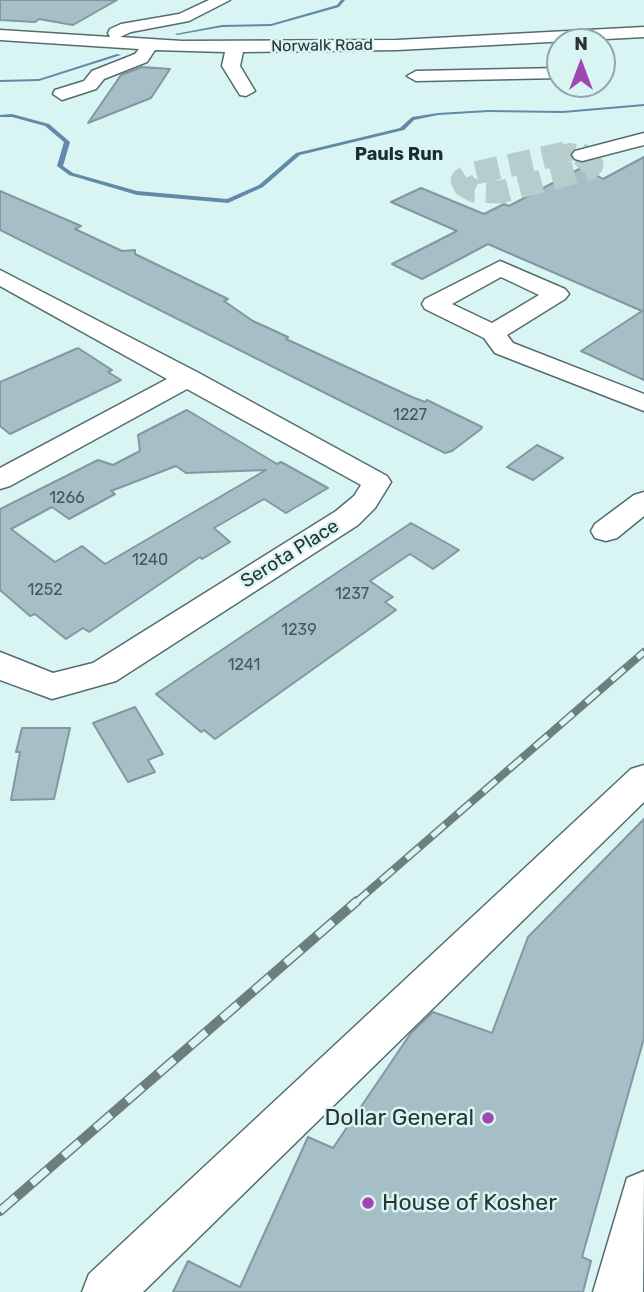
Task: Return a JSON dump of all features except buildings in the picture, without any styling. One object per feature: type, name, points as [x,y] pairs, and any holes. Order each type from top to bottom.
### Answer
[{"type":"street","points":[[108,43],[116,33],[127,28],[183,18],[222,0]]},
{"type":"street","points":[[513,22],[526,37]]},
{"type":"street","name":"Norwalk Road","points":[[0,35],[108,43],[235,47],[412,44],[644,32]]},
{"type":"street","points":[[455,42],[461,75]]},
{"type":"street","points":[[412,44],[416,82],[461,75],[546,73]]},
{"type":"street","points":[[62,93],[90,85],[97,75],[141,58],[150,45]]},
{"type":"street","points":[[235,47],[231,66],[246,91]]},
{"type":"street","points":[[582,155],[644,139]]},
{"type":"street","name":"Serota Place","points":[[0,277],[377,481],[365,502],[347,518],[104,672],[52,686],[8,670],[0,664]]},
{"type":"street","points":[[493,333],[504,348],[644,403]]},
{"type":"street","points":[[0,480],[188,378]]},
{"type":"street","points":[[606,531],[644,501]]},
{"type":"street","points":[[107,1292],[644,779]]},
{"type":"street","points":[[618,1292],[644,1195]]},
{"type":"waterway","points":[[177,34],[222,26],[271,25],[338,6],[343,0]]},
{"type":"waterway","points":[[0,81],[39,80],[119,55]]},
{"type":"waterway","points":[[0,116],[12,115],[47,125],[67,142],[60,166],[71,174],[137,193],[228,201],[261,186],[298,154],[402,129],[412,119],[438,114],[488,111],[563,112],[644,105]]},
{"type":"tunnel","points":[[557,155],[570,152],[581,155]]},
{"type":"tunnel","points":[[565,153],[471,174],[462,180],[465,186],[474,191],[500,192],[588,169],[592,165],[582,155],[574,153]]},
{"type":"railway","points":[[355,903],[644,652]]},
{"type":"railway","points":[[0,1211],[357,901]]},
{"type":"place","name":"Dollar General","points":[[488,1118]]},
{"type":"place","name":"House of Kosher","points":[[368,1203]]},
{"type":"district","name":"Pauls Run","points":[[399,155]]}]
